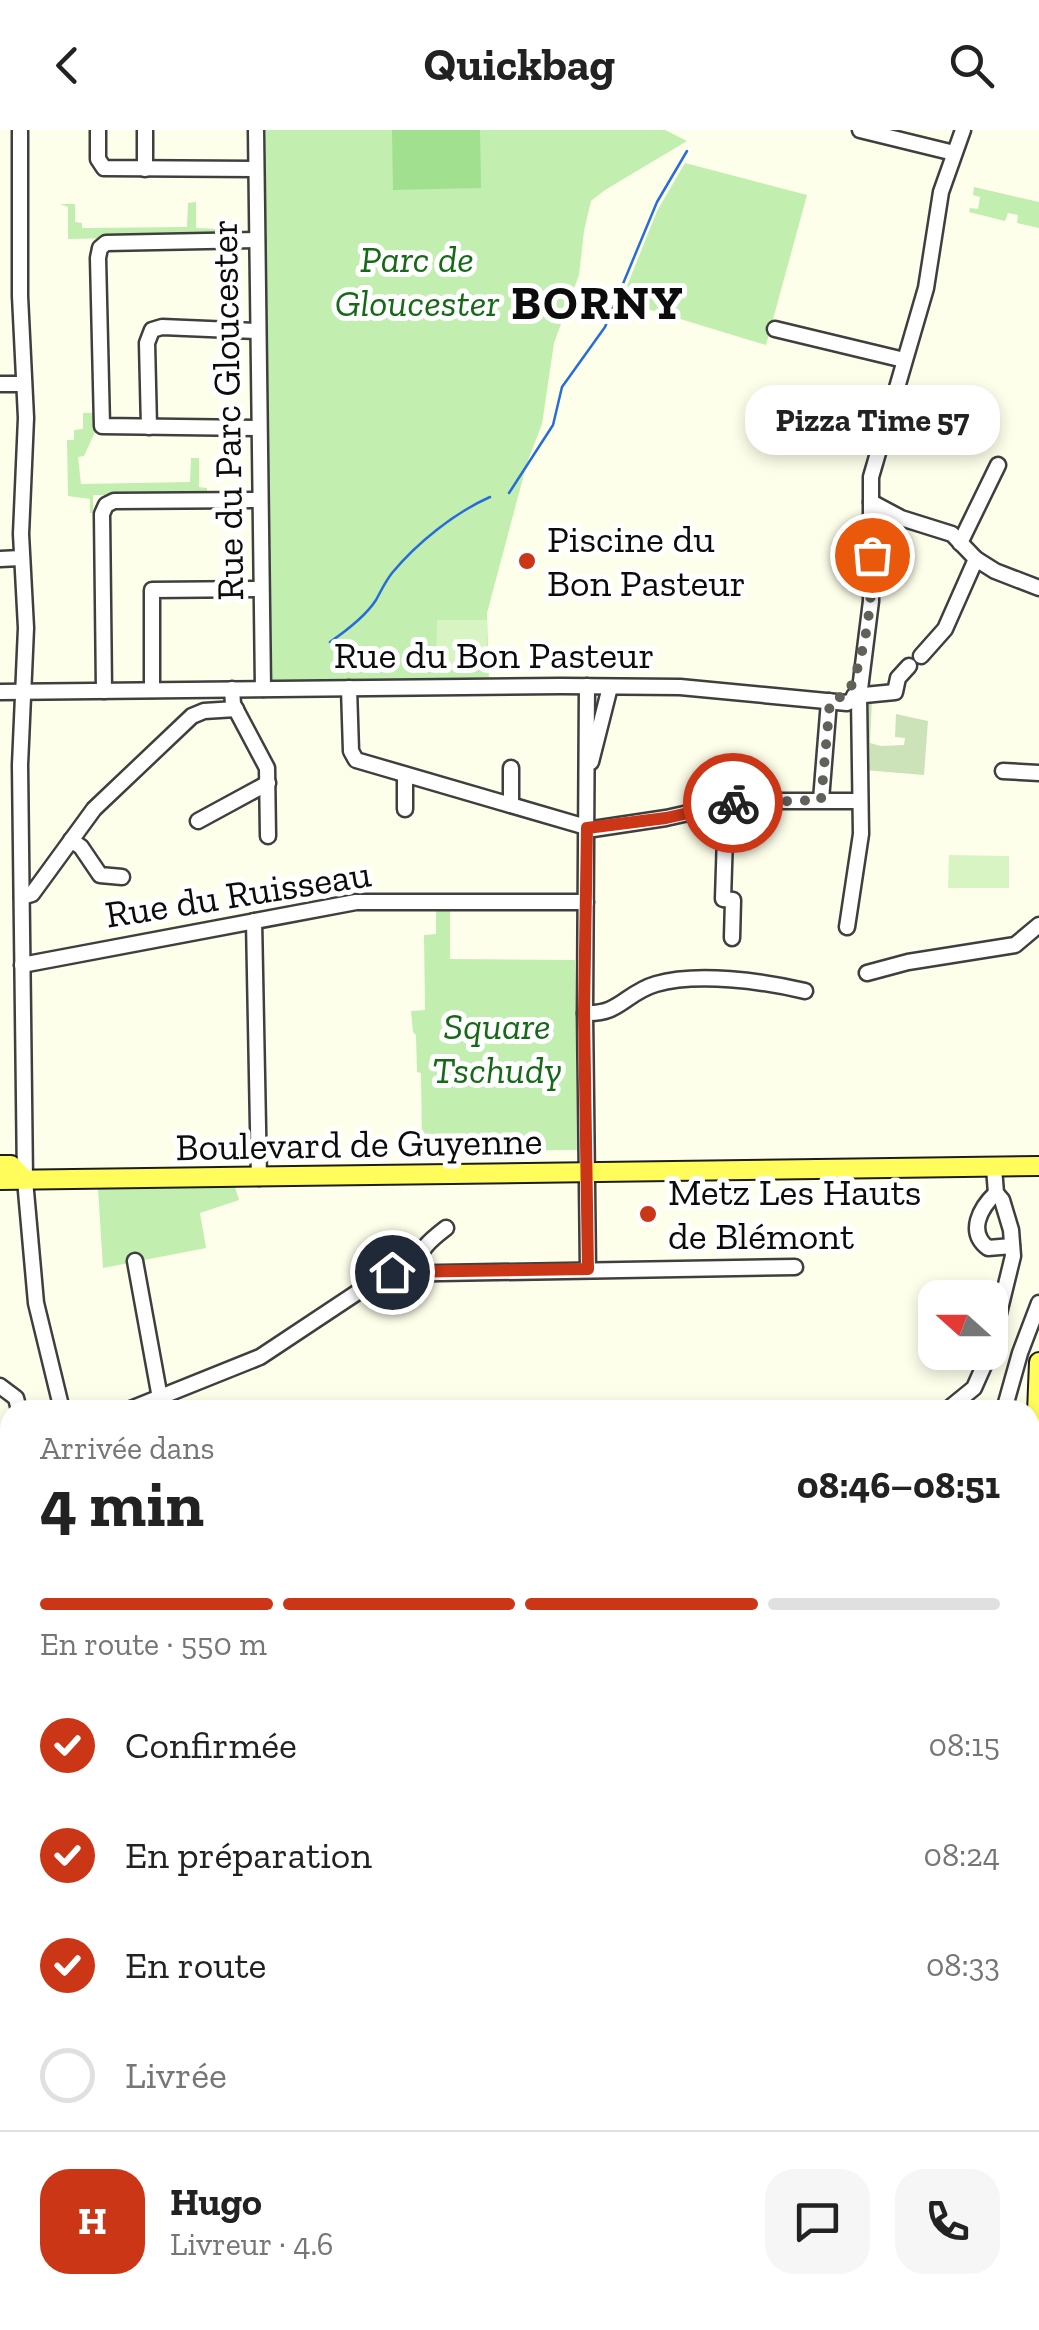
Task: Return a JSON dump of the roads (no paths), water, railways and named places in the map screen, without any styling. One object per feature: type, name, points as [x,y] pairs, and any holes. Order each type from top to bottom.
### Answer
[{"type":"main road","name":"Boulevard de Guyenne","points":[[0,1166],[10,1165],[25,1180]]},
{"type":"main road","name":"Boulevard de Guyenne","points":[[0,1180],[1039,1166]]},
{"type":"main road","name":"Boulevard de Guyenne","points":[[994,1168],[1008,1175],[1039,1174]]},
{"type":"main road","points":[[1038,1400],[1039,1362]]},
{"type":"street","points":[[20,130],[24,452],[21,558],[26,620],[22,692],[25,1180],[36,1303],[60,1400]]},
{"type":"street","points":[[98,130],[98,159],[102,167],[256,168]]},
{"type":"street","points":[[145,130],[146,170]]},
{"type":"street","name":"Rue du Parc Gloucester","points":[[256,130],[263,689]]},
{"type":"street","points":[[860,130],[954,153]]},
{"type":"street","points":[[821,800],[843,698],[862,661],[871,601],[871,502],[876,456],[926,288],[939,203],[962,130]]},
{"type":"street","points":[[257,240],[101,245],[98,253],[100,424],[107,428],[259,428]]},
{"type":"street","points":[[149,427],[147,343],[152,330],[162,327],[258,331]]},
{"type":"street","points":[[23,328],[18,384],[24,452]]},
{"type":"street","points":[[775,329],[904,360]]},
{"type":"street","points":[[0,384],[18,384]]},
{"type":"street","points":[[962,586],[962,546],[998,465]]},
{"type":"street","points":[[104,691],[102,514],[106,505],[260,500]]},
{"type":"street","points":[[871,502],[901,518],[938,527],[976,559],[1010,580],[1039,588]]},
{"type":"street","points":[[872,531],[901,518]]},
{"type":"street","points":[[0,558],[21,558]]},
{"type":"street","points":[[843,698],[895,692],[898,678],[951,619],[976,559]]},
{"type":"street","points":[[152,690],[152,590],[262,590]]},
{"type":"street","points":[[587,686],[584,1012],[588,1269]]},
{"type":"street","points":[[587,777],[610,686]]},
{"type":"street","name":"Rue du Bon Pasteur","points":[[0,692],[610,686],[843,698]]},
{"type":"street","points":[[349,688],[352,755],[360,762],[587,828],[666,818],[742,801],[860,801]]},
{"type":"street","points":[[232,689],[236,709],[266,762],[268,836]]},
{"type":"street","points":[[843,698],[860,801],[861,834],[846,927]]},
{"type":"street","points":[[22,898],[32,894],[70,840],[115,787],[192,716],[204,710],[236,709]]},
{"type":"street","points":[[511,768],[511,805]]},
{"type":"street","points":[[1002,771],[1039,773]]},
{"type":"street","points":[[405,775],[405,809]]},
{"type":"street","points":[[198,821],[268,783]]},
{"type":"street","points":[[476,816],[479,797]]},
{"type":"street","points":[[726,804],[722,899],[734,900],[732,938]]},
{"type":"street","points":[[70,840],[82,848],[100,874],[122,877]]},
{"type":"street","name":"Rue du Ruisseau","points":[[22,965],[356,902],[586,902]]},
{"type":"street","points":[[254,921],[259,1178]]},
{"type":"street","points":[[868,973],[908,962],[1015,945],[1039,925]]},
{"type":"street","points":[[584,1012],[610,1012],[652,985],[679,980],[748,981],[805,991]]},
{"type":"street","points":[[994,1168],[996,1193],[1002,1200],[1012,1246],[1008,1282]]},
{"type":"street","points":[[996,1193],[978,1218],[976,1230],[980,1242],[988,1248],[1012,1246]]},
{"type":"street","points":[[415,1272],[416,1258],[424,1244],[446,1228]]},
{"type":"street","points":[[135,1261],[160,1398]]},
{"type":"street","points":[[155,1400],[260,1357],[380,1275],[795,1267]]},
{"type":"street","points":[[1007,1400],[1039,1303]]},
{"type":"street","points":[[959,1400],[974,1388],[982,1370]]},
{"type":"waterway","points":[[509,493],[553,425],[562,387],[605,327],[657,202],[687,151]]},
{"type":"waterway","points":[[330,642],[366,612],[392,573],[425,540],[463,511],[490,497]]},
{"type":"place","name":"Pizza Time 57","points":[[872,555]]},
{"type":"place","name":"Piscine du Bon Pasteur","points":[[527,561]]},
{"type":"place","name":"Metz Les Hauts de Blémont","points":[[648,1214]]},
{"type":"district","name":"BORNY","points":[[598,302]]},
{"type":"park label","name":"Parc de Gloucester","points":[[417,280]]},
{"type":"park label","name":"Square Tschudy","points":[[497,1048]]}]
